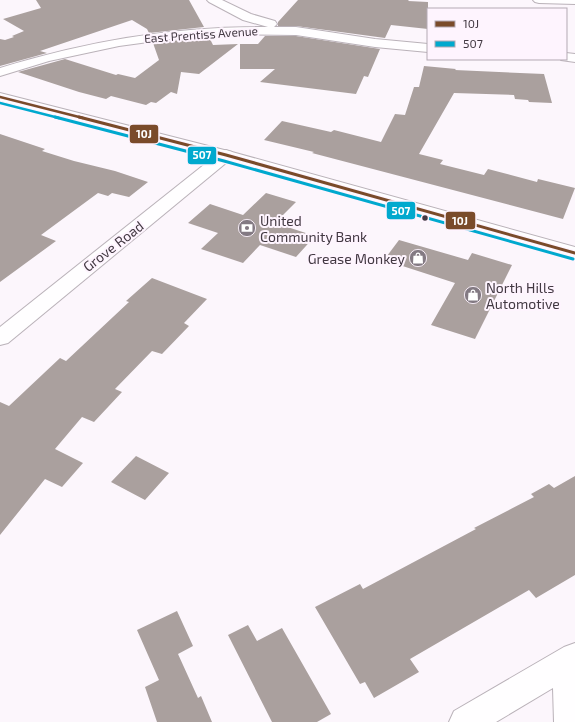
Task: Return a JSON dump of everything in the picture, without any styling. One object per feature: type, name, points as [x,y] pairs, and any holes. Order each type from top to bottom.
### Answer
[{"type":"main road","points":[[213,0],[247,17],[296,31]]},
{"type":"main road","points":[[539,0],[575,1]]},
{"type":"main road","name":"East Prentiss Avenue","points":[[0,72],[69,53],[142,38],[228,30],[296,31],[375,43],[427,48]]},
{"type":"main road","points":[[0,97],[226,155],[575,253]]},
{"type":"main road","name":"Grove Road","points":[[0,338],[83,269],[137,228],[226,155]]},
{"type":"main road","points":[[465,722],[571,660]]},
{"type":"main road","points":[[570,722],[571,660]]},
{"type":"building","points":[[36,0],[189,0],[204,27],[149,33],[147,29],[132,20],[40,51],[47,53],[0,66],[0,39],[5,40],[14,37],[12,36],[24,31],[3,19],[41,8]]},
{"type":"building","points":[[298,0],[409,0],[408,1],[428,2],[427,29],[391,25],[385,38],[296,26],[278,26],[278,22]]},
{"type":"building","points":[[265,36],[296,36],[380,49],[368,77],[364,76],[356,94],[260,82],[275,69],[240,69],[240,44],[258,44]]},
{"type":"building","points":[[209,37],[213,45],[238,44],[199,74],[181,72],[177,94],[171,92],[156,103],[151,102],[146,105],[111,96],[106,99],[79,92],[18,72],[65,59],[116,75],[118,74],[135,78],[159,60],[153,43]]},
{"type":"building","points":[[424,66],[456,69],[455,70],[544,74],[552,103],[529,102],[528,100],[515,99],[514,95],[454,93],[419,154],[443,160],[440,164],[484,175],[488,169],[537,182],[538,179],[575,188],[563,219],[264,140],[282,121],[331,132],[334,130],[381,142],[395,114],[405,115],[414,87],[419,87]]},
{"type":"building","points":[[0,134],[45,149],[42,151],[115,171],[148,182],[129,197],[112,193],[108,196],[98,193],[41,235],[56,241],[0,282]]},
{"type":"building","name":"United Community Bank","points":[[266,193],[296,202],[275,223],[315,236],[296,257],[260,245],[243,263],[201,249],[218,233],[188,223],[210,204],[243,215]]},
{"type":"building","name":"North Hills Automotive","points":[[399,240],[468,260],[472,253],[512,265],[475,339],[431,325],[455,283],[384,260]]},
{"type":"building","points":[[152,278],[207,299],[184,323],[189,326],[162,354],[152,351],[115,389],[122,392],[94,422],[82,417],[55,449],[83,463],[62,487],[45,479],[0,535],[0,402],[9,406],[60,358],[66,361],[129,302],[126,301]]},
{"type":"building","points":[[136,456],[169,473],[145,500],[111,482]]},
{"type":"building","points":[[575,476],[575,575],[536,598],[529,590],[410,659],[419,672],[374,698],[365,682],[360,684],[315,607],[360,584],[363,589],[534,497],[531,494],[549,484],[554,488]]},
{"type":"building","points":[[177,611],[193,646],[178,654],[198,698],[201,696],[212,722],[157,722],[145,687],[159,680],[137,630]]},
{"type":"building","points":[[248,625],[257,641],[282,628],[331,714],[317,722],[272,722],[228,635]]},
{"type":"transit line","name":"10J","points":[[0,97],[226,155],[575,253]]},
{"type":"transit line","name":"507","points":[[0,103],[224,161],[573,259]]},
{"type":"place","name":"United Community Bank","points":[[247,228]]},
{"type":"place","name":"Grease Monkey","points":[[418,258]]},
{"type":"place","name":"North Hills Automotive","points":[[473,295]]}]
